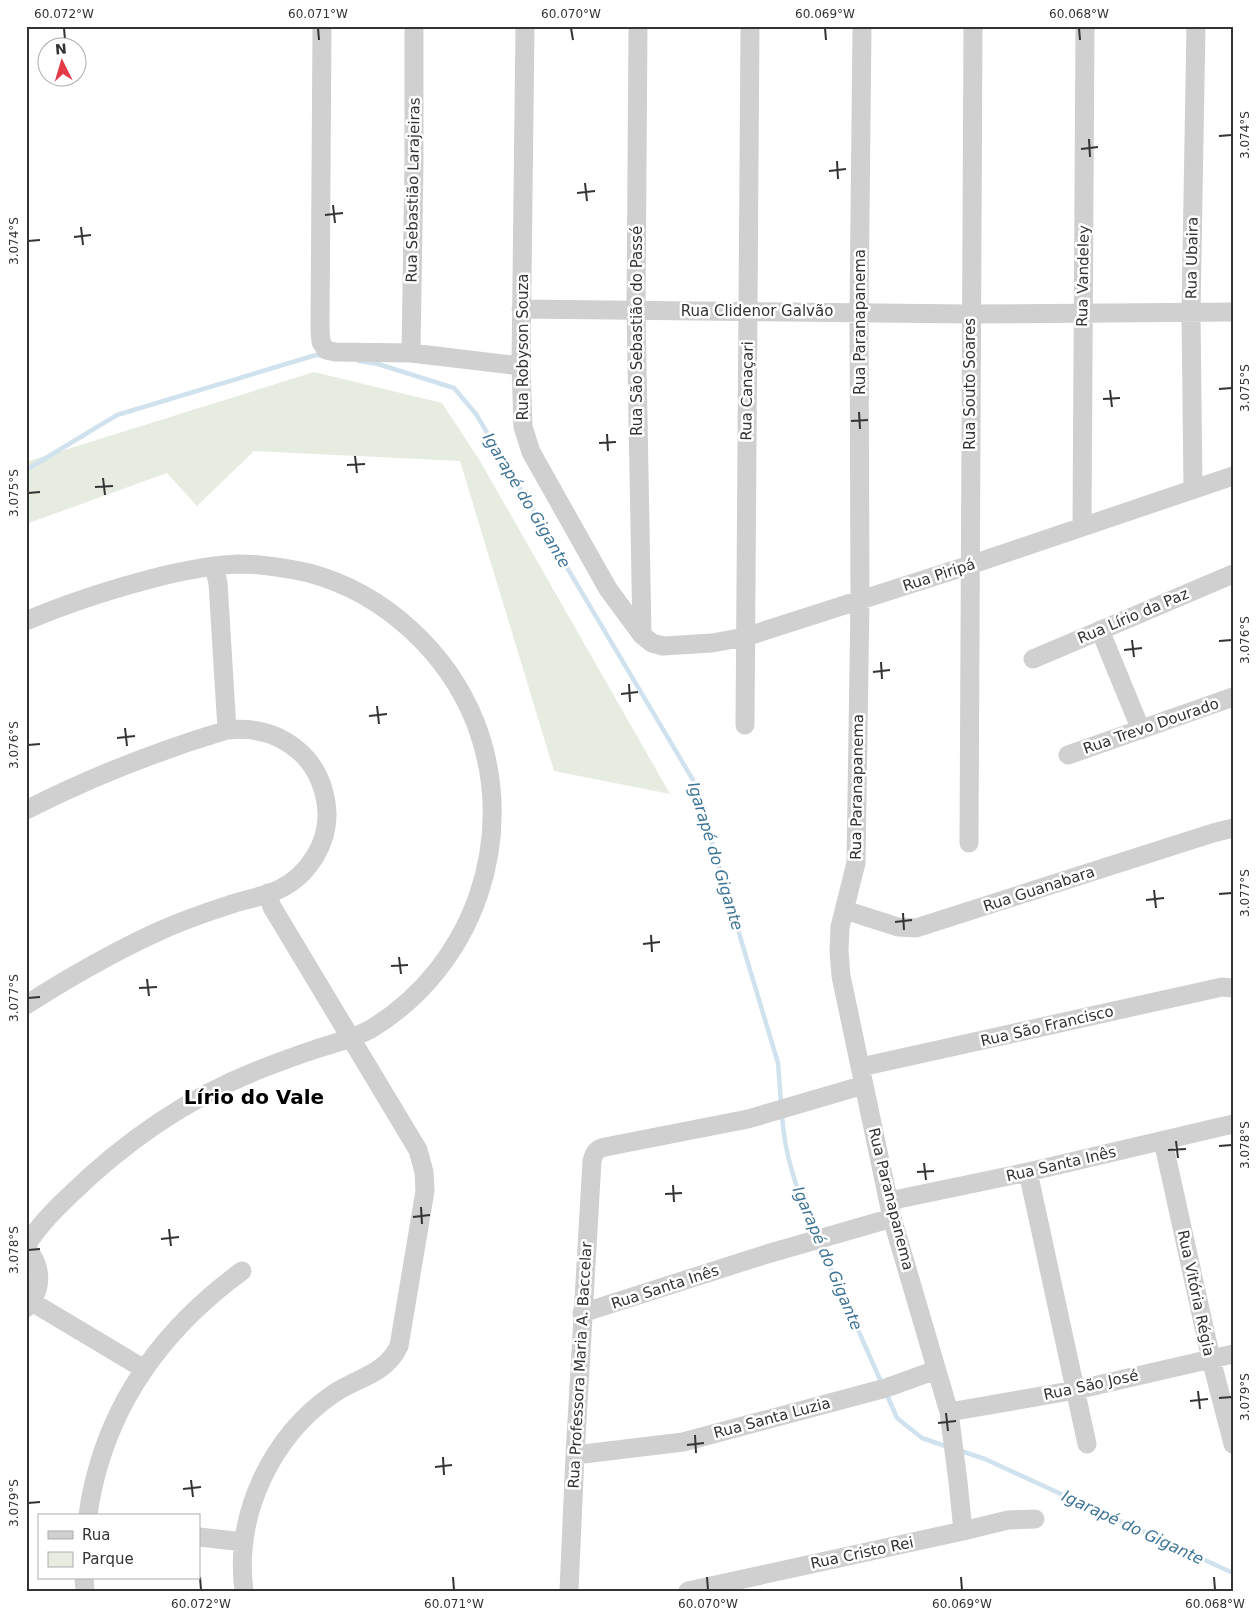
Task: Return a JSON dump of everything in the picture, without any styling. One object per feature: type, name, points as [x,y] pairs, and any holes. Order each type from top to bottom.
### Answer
[{"type":"street","points":[[322,26],[321,342],[326,350],[335,352],[411,353],[521,366]]},
{"type":"street","name":"Rua Sebastião Larajeiras","points":[[411,353],[414,26]]},
{"type":"street","name":"Rua Robyson Souza","points":[[525,26],[521,366],[523,427],[531,452],[608,589],[642,635]]},
{"type":"street","name":"Rua São Sebastião do Passé","points":[[638,26],[636,310],[642,635]]},
{"type":"street","name":"Rua Canaçari","points":[[745,725],[750,26]]},
{"type":"street","name":"Rua Paranapanema","points":[[862,26],[859,312],[860,600],[856,862],[840,927],[839,951],[841,976],[891,1209],[949,1412],[963,1531]]},
{"type":"street","name":"Rua Souto Soares","points":[[969,843],[970,314],[973,26]]},
{"type":"street","name":"Rua Vandeley","points":[[1082,526],[1085,26]]},
{"type":"street","name":"Rua Ubaira","points":[[1193,489],[1191,312],[1196,26]]},
{"type":"street","name":"Rua Clidenor Galvão","points":[[522,309],[970,314],[1233,312]]},
{"type":"street","name":"Rua Piripá","points":[[642,635],[652,643],[663,646],[712,643],[745,637],[970,565],[1233,476]]},
{"type":"street","points":[[26,621],[93,595],[135,583],[214,566],[264,565],[312,574],[350,589],[379,605],[418,636],[439,660],[462,694],[481,739],[491,785],[492,833],[484,881],[470,918],[455,946],[426,984],[390,1016],[350,1040],[286,1059],[254,1071],[194,1101],[165,1119],[136,1139],[82,1183],[34,1233],[26,1247],[37,1264],[39,1274],[37,1293],[29,1305],[144,1369]]},
{"type":"street","points":[[214,566],[218,583],[227,730]]},
{"type":"street","name":"Rua Lírio da Paz","points":[[1033,659],[1233,574]]},
{"type":"street","points":[[1100,630],[1141,730]]},
{"type":"street","name":"Rua Trevo Dourado","points":[[1068,755],[1233,697]]},
{"type":"street","points":[[26,810],[98,776],[140,759],[227,730],[241,729],[255,730],[282,738],[308,760],[319,778],[324,791],[327,818],[322,842],[310,865],[280,889],[196,916],[127,946],[75,974],[26,1006]]},
{"type":"street","name":"Rua Guanabara","points":[[845,910],[898,928],[916,928],[1213,832],[1233,828]]},
{"type":"street","points":[[244,1591],[242,1562],[248,1520],[256,1492],[272,1459],[304,1418],[333,1394],[386,1365],[396,1352],[402,1339],[425,1191],[424,1172],[418,1150],[350,1040],[272,907],[268,894]]},
{"type":"street","name":"Rua São Francisco","points":[[862,1067],[1222,987],[1233,988]]},
{"type":"street","name":"Rua Professora Maria A. Baccelar","points":[[569,1591],[582,1313],[594,1153],[605,1147],[768,1114],[864,1085]]},
{"type":"street","name":"Rua Santa Inês","points":[[582,1313],[819,1239],[891,1209],[1028,1172],[1233,1124]]},
{"type":"street","name":"Rua Vitória Régia","points":[[1163,1140],[1210,1359],[1233,1444]]},
{"type":"street","points":[[1028,1172],[1086,1444]]},
{"type":"street","points":[[88,1514],[94,1483],[112,1427],[144,1369],[176,1329],[196,1308],[242,1271]]},
{"type":"street","name":"Rua São José","points":[[949,1412],[1076,1390],[1233,1354]]},
{"type":"street","name":"Rua Santa Luzia","points":[[574,1455],[684,1442],[886,1388],[936,1370]]},
{"type":"street","name":"Rua Cristo Rei","points":[[688,1591],[1008,1520],[1035,1519]]},
{"type":"street","points":[[200,1537],[244,1542]]},
{"type":"green space","points":[[314,372],[442,403],[480,461],[670,794],[554,771],[460,461],[254,451],[197,506],[167,473],[26,524],[26,462]]},
{"type":"waterway","name":"Igarapé do Gigante","points":[[26,470],[117,415],[316,355],[324,356]]},
{"type":"waterway","name":"Igarapé do Gigante","points":[[359,361],[378,364],[454,388],[476,414],[693,780],[778,1063],[781,1103]]},
{"type":"waterway","name":"Igarapé do Gigante","points":[[782,1114],[783,1130],[793,1176],[816,1235]]},
{"type":"waterway","name":"Igarapé do Gigante","points":[[820,1244],[882,1384]]},
{"type":"waterway","name":"Igarapé do Gigante","points":[[886,1393],[897,1418],[922,1438],[948,1447]]},
{"type":"waterway","name":"Igarapé do Gigante","points":[[958,1450],[985,1459],[1233,1573]]},
{"type":"district","name":"Lírio do Vale","points":[[254,1097]]}]
